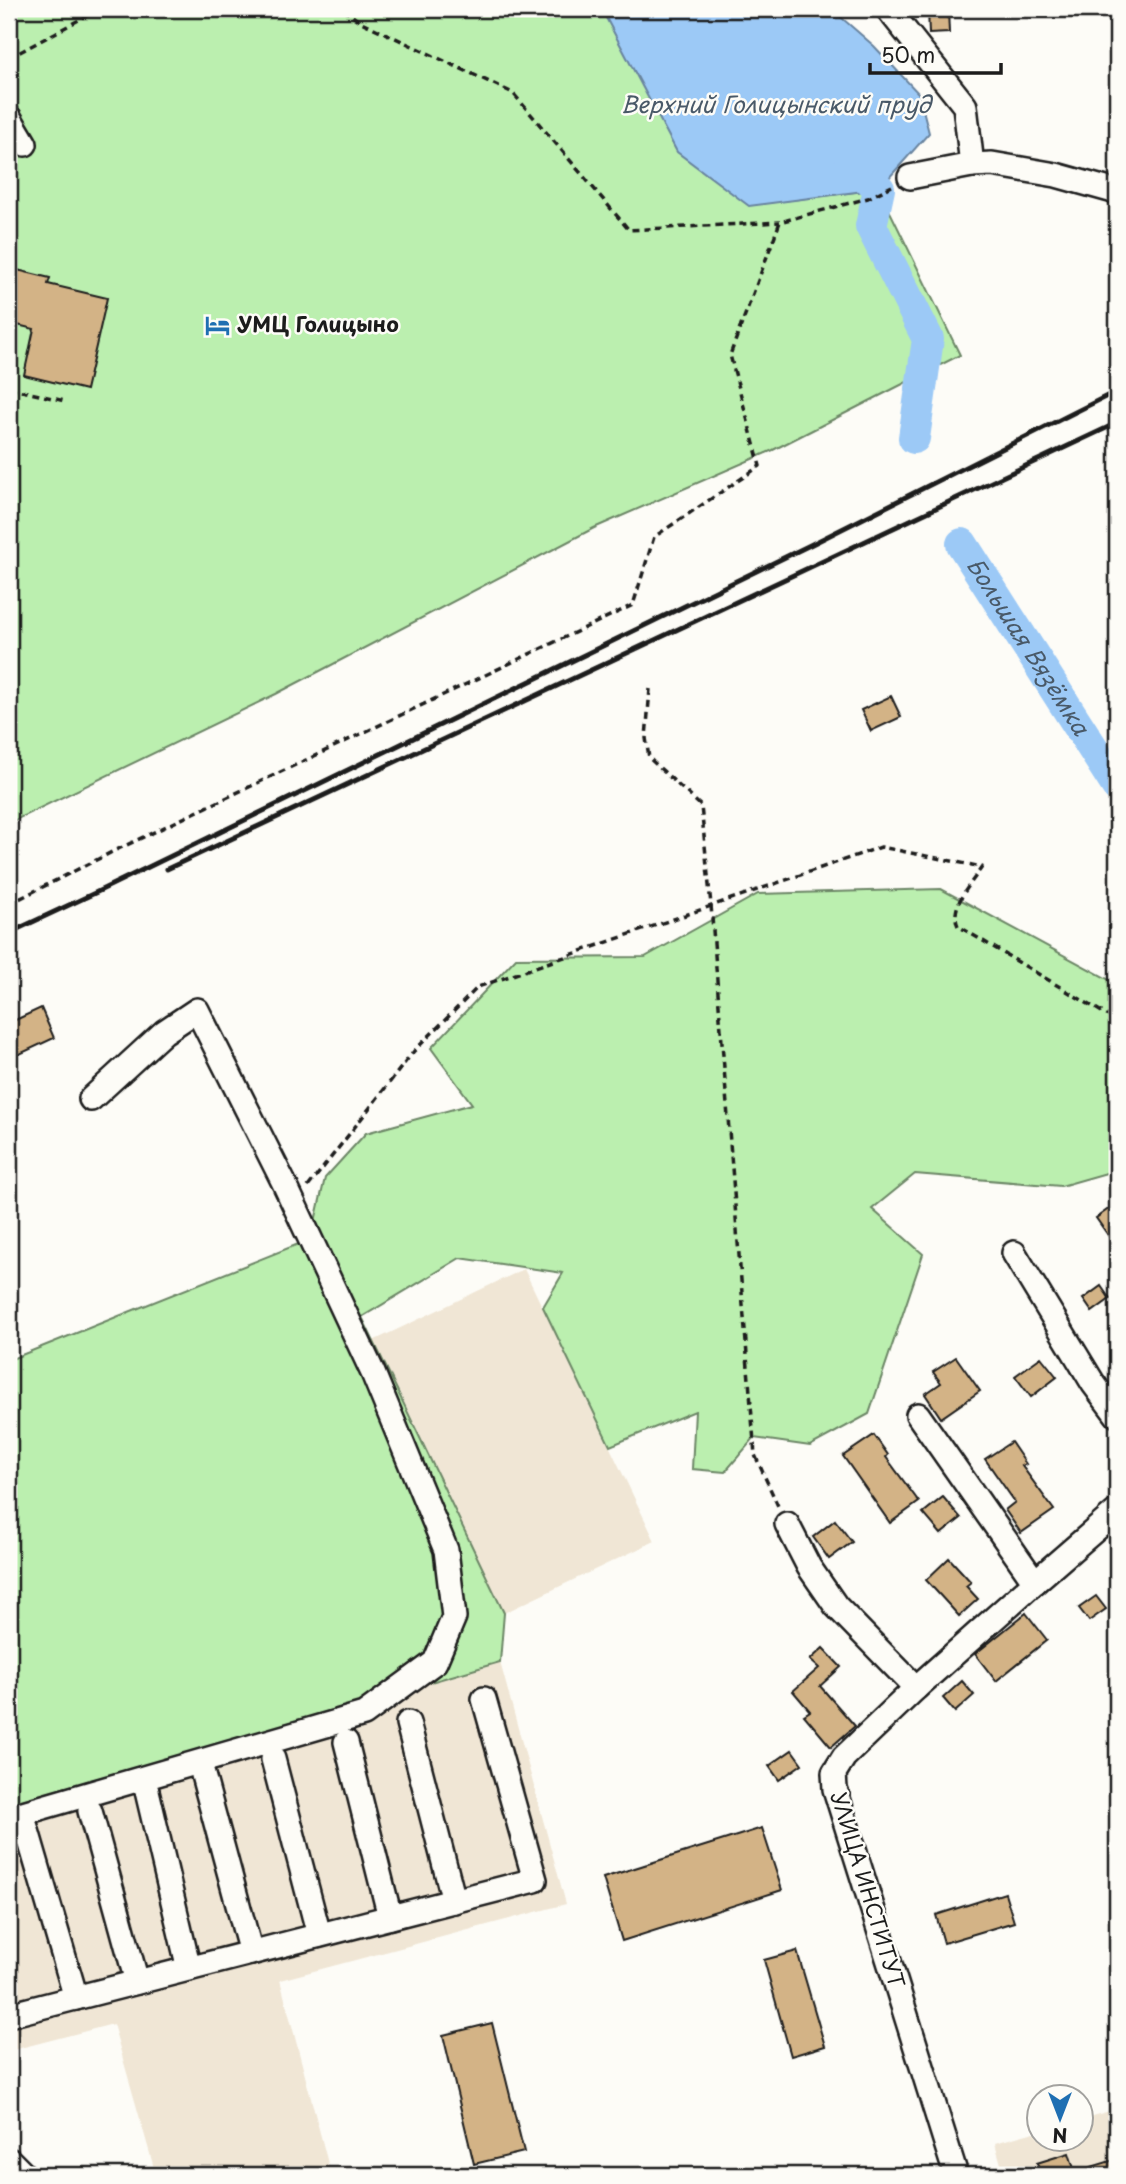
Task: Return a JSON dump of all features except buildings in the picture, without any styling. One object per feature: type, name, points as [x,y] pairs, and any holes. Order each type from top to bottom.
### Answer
[{"type":"street","points":[[888,9],[965,106],[972,165]]},
{"type":"street","points":[[9,117],[25,144]]},
{"type":"street","points":[[910,177],[972,165],[992,164],[1056,175],[1117,192]]},
{"type":"street","points":[[76,1998],[17,1822],[364,1714],[435,1662],[454,1618],[446,1550],[373,1373],[294,1205],[197,1010],[164,1032],[91,1099]]},
{"type":"street","points":[[1014,1253],[1093,1383],[1117,1415]]},
{"type":"street","points":[[918,1415],[1035,1581]]},
{"type":"street","name":"УЛИЦА ИНСТИТУТ","points":[[956,2175],[835,1789],[834,1773],[844,1757],[916,1688],[1117,1511]]},
{"type":"street","points":[[787,1524],[809,1567],[836,1606],[916,1688]]},
{"type":"street","points":[[9,2015],[535,1880],[484,1699]]},
{"type":"street","points":[[408,1723],[454,1901]]},
{"type":"street","points":[[346,1742],[390,1917]]},
{"type":"street","points":[[273,1759],[319,1935]]},
{"type":"street","points":[[204,1775],[251,1953]]},
{"type":"street","points":[[147,1791],[189,1969]]},
{"type":"street","points":[[90,1811],[137,1982]]},
{"type":"street","points":[[9,2160],[24,2175]]},
{"type":"path","points":[[9,58],[99,9]]},
{"type":"path","points":[[343,9],[359,21],[513,93],[629,230],[780,222],[868,198],[910,177]]},
{"type":"path","points":[[9,904],[126,845],[633,605],[654,537],[760,466],[730,355],[780,222]]},
{"type":"path","points":[[9,388],[65,401]]},
{"type":"path","points":[[650,689],[646,738],[649,758],[701,806],[755,1455],[787,1524]]},
{"type":"path","points":[[294,1205],[414,1051],[478,987],[881,847],[982,867],[955,909],[954,918],[958,926],[1117,1021]]},
{"type":"shaded area","points":[[524,1269],[655,1541],[504,1613],[373,1341]]},
{"type":"shaded area","points":[[500,1662],[566,1904],[280,1980],[331,2175],[156,2175],[113,2024],[9,2051],[9,1804]]},
{"type":"shaded area","points":[[1117,2109],[1117,2175],[1004,2175],[995,2143],[1024,2135],[1024,2152],[1094,2152],[1094,2115]]},
{"type":"green space","points":[[9,9],[597,9],[604,14],[749,205],[879,189],[960,355],[773,450],[594,528],[276,694],[9,823]]},
{"type":"green space","points":[[941,889],[1117,984],[1117,1170],[1061,1186],[915,1174],[872,1209],[923,1254],[869,1414],[810,1446],[754,1438],[725,1472],[692,1469],[695,1411],[610,1446],[543,1307],[563,1273],[460,1258],[362,1317],[504,1613],[500,1662],[9,1804],[9,1360],[311,1239],[325,1178],[366,1133],[472,1104],[431,1048],[516,958],[645,957],[758,894]]},
{"type":"water","name":"Верхний Голицынский пруд","points":[[597,9],[828,9],[874,46],[919,94],[929,133],[879,189],[749,206],[677,152],[604,14]]},
{"type":"waterway","name":"Большая Вязёмка","points":[[850,158],[879,189],[871,226],[928,339],[914,438]]},
{"type":"waterway","name":"Большая Вязёмка","points":[[962,544],[1117,786]]},
{"type":"railway","points":[[9,933],[810,545],[1117,391]]},
{"type":"railway","points":[[167,869],[1117,423]]},
{"type":"place","name":"УМЦ Голицыно","points":[[217,325]]}]
